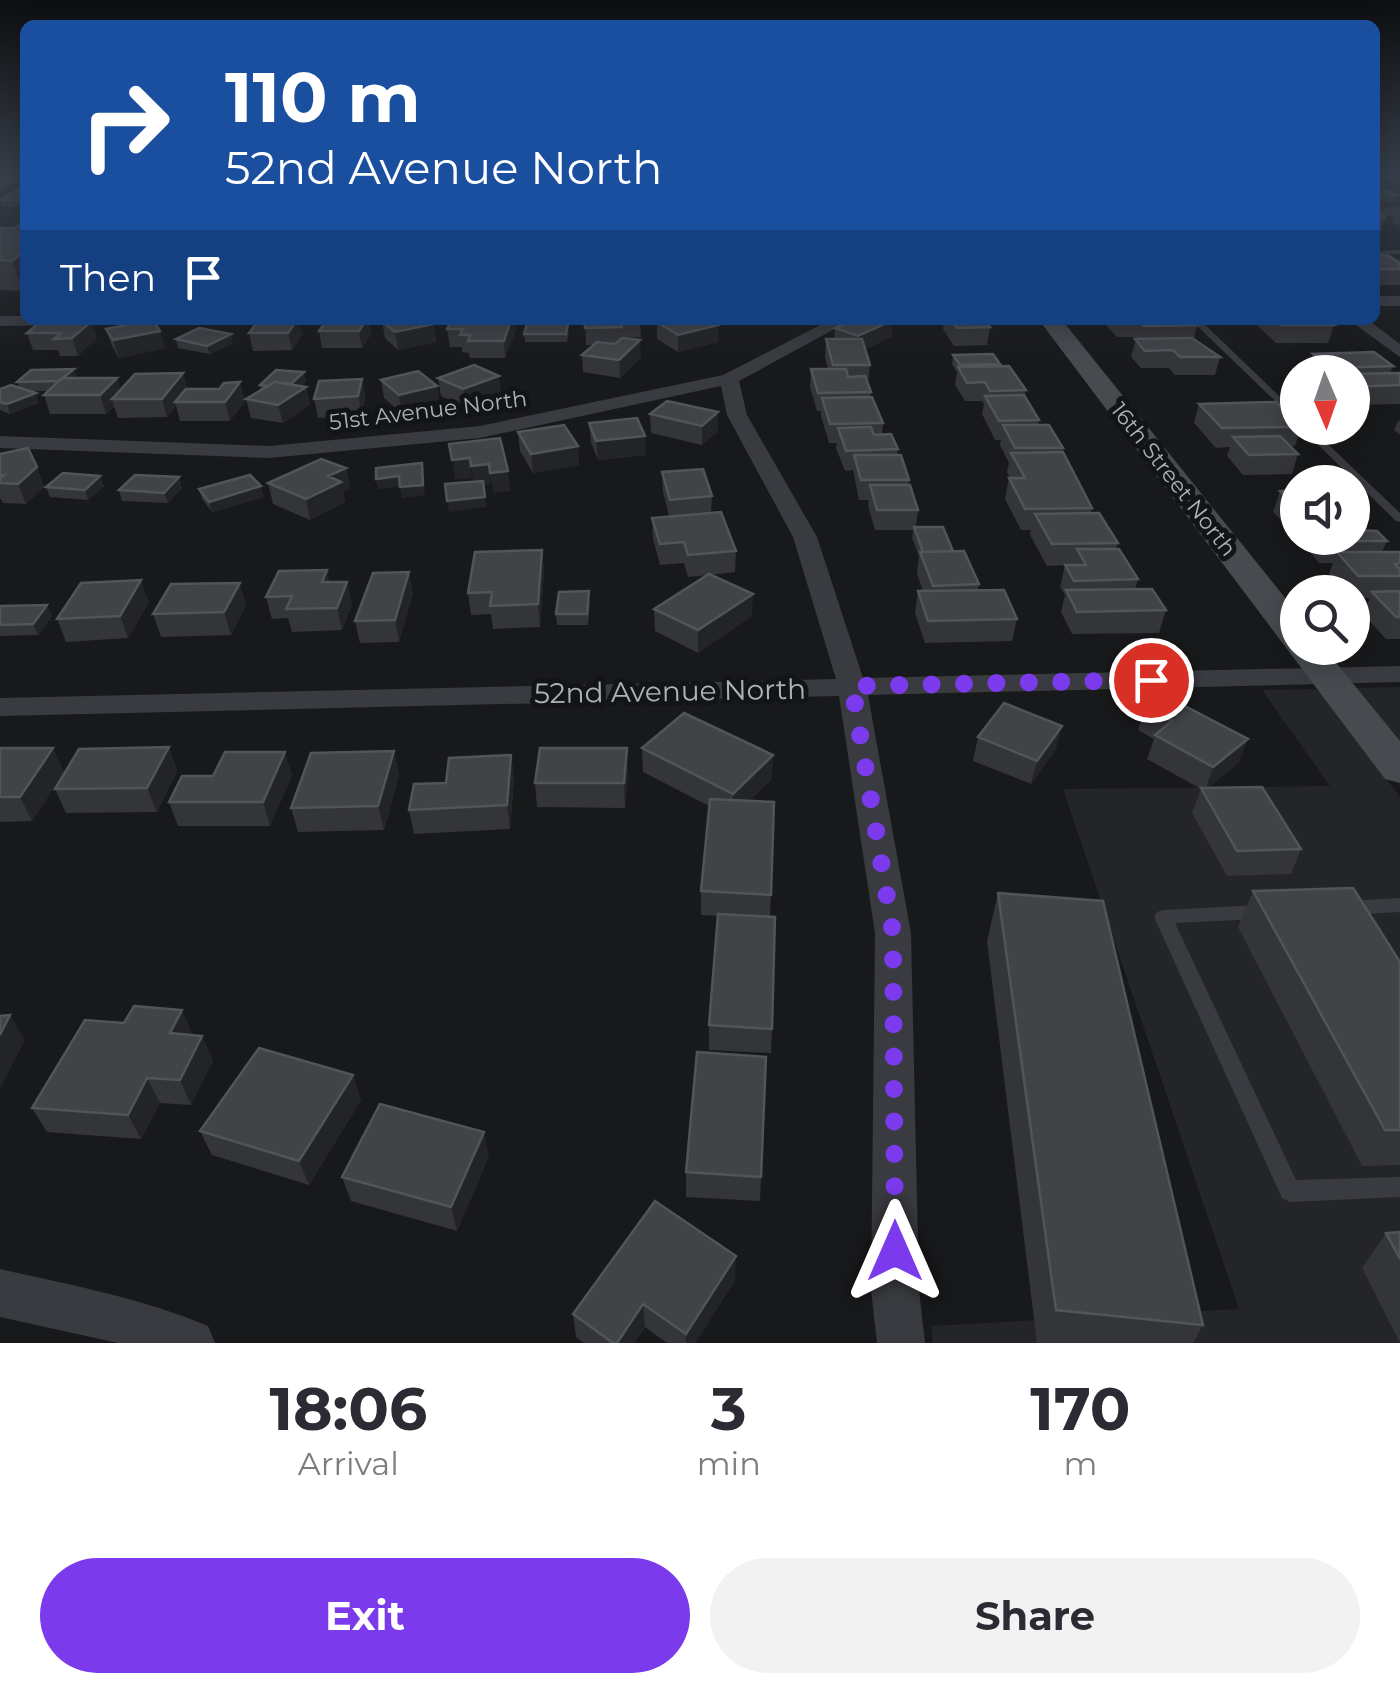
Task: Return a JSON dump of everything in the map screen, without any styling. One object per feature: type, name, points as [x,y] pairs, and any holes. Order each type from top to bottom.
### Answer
[{"type":"street","name":"51st Avenue North","points":[[0,442],[189,452],[342,448],[500,428],[730,378],[833,325]]},
{"type":"street","name":"16th Street North","points":[[1054,325],[1280,615]]},
{"type":"street","points":[[1364,325],[1400,352]]},
{"type":"street","points":[[730,378],[737,415],[805,538],[852,686],[893,933],[895,1290],[901,1343]]},
{"type":"street","name":"52nd Avenue North","points":[[0,707],[852,686],[1280,664]]},
{"type":"street","points":[[1319,665],[1394,755]]},
{"type":"street","name":"52nd Avenue North","points":[[1337,665],[1400,674]]},
{"type":"street","points":[[0,1293],[115,1318],[191,1343]]},
{"type":"lane","points":[[1200,325],[1280,403]]},
{"type":"lane","points":[[1324,445],[1400,519]]},
{"type":"lane","points":[[1321,909],[1400,905]]},
{"type":"lane","points":[[1282,911],[1163,917],[1290,1191],[1400,1187]]},
{"type":"shaded area","points":[[1400,687],[1400,745],[1355,688]]},
{"type":"shaded area","points":[[1319,689],[1400,797],[1400,1343],[933,1343],[931,1326],[1239,1309],[1063,789],[1330,786],[1262,690]]},
{"type":"building","points":[[0,236],[20,236],[20,255],[12,261],[0,260]]},
{"type":"building","points":[[1380,255],[1400,263],[1400,269],[1380,269]]},
{"type":"building","points":[[36,325],[87,325],[72,338],[54,339],[61,333],[27,333]]},
{"type":"building","points":[[156,325],[160,331],[113,340],[106,329]]},
{"type":"building","points":[[255,325],[294,325],[288,333],[249,333]]},
{"type":"building","points":[[323,325],[363,325],[359,331],[319,331]]},
{"type":"building","points":[[387,325],[429,325],[395,332]]},
{"type":"building","points":[[449,325],[509,325],[504,341],[468,341],[470,335],[460,335],[463,329],[447,329]]},
{"type":"building","points":[[527,325],[568,325],[566,334],[524,334]]},
{"type":"building","points":[[585,325],[622,325],[622,327]]},
{"type":"building","points":[[662,325],[718,325],[678,335]]},
{"type":"building","points":[[842,325],[882,325],[858,336],[835,328]]},
{"type":"building","points":[[955,325],[990,327],[957,328]]},
{"type":"building","points":[[199,328],[231,334],[207,346],[176,339]]},
{"type":"building","points":[[622,338],[640,340],[619,360],[582,355],[597,342],[615,344]]},
{"type":"building","points":[[1192,338],[1220,357],[1180,357],[1173,350],[1145,351],[1135,339]]},
{"type":"building","points":[[826,339],[862,339],[870,365],[833,365]]},
{"type":"building","points":[[1374,352],[1393,366],[1370,367],[1370,355],[1313,354]]},
{"type":"building","points":[[993,354],[1000,364],[960,365],[953,355]]},
{"type":"building","points":[[474,365],[499,376],[463,389],[438,378]]},
{"type":"building","points":[[1009,366],[1026,390],[990,391],[985,382],[967,383],[958,367]]},
{"type":"building","points":[[74,369],[59,381],[17,382],[31,370]]},
{"type":"building","points":[[811,369],[846,369],[848,377],[865,376],[871,392],[818,393]]},
{"type":"building","points":[[276,370],[304,372],[291,384],[260,385]]},
{"type":"building","points":[[418,371],[437,386],[399,395],[381,380]]},
{"type":"building","points":[[183,373],[162,399],[112,399],[135,374]]},
{"type":"building","points":[[1400,373],[1400,385],[1370,386],[1370,374]]},
{"type":"building","points":[[62,378],[117,378],[100,395],[44,395]]},
{"type":"building","points":[[362,379],[358,396],[314,399],[319,381]]},
{"type":"building","points":[[240,382],[225,402],[175,402],[186,389],[219,389],[224,383]]},
{"type":"building","points":[[275,382],[306,387],[278,405],[246,399]]},
{"type":"building","points":[[11,385],[36,393],[7,404],[0,402],[0,389]]},
{"type":"building","points":[[1024,395],[1039,420],[999,421],[985,396]]},
{"type":"building","points":[[872,397],[883,423],[830,424],[822,398]]},
{"type":"building","points":[[667,401],[718,412],[702,426],[650,414]]},
{"type":"building","points":[[1276,402],[1280,406],[1280,427],[1222,428],[1199,404]]},
{"type":"building","points":[[637,418],[645,436],[596,441],[589,423]]},
{"type":"building","points":[[564,425],[578,446],[531,454],[518,432]]},
{"type":"building","points":[[1003,425],[1049,425],[1063,448],[1015,448]]},
{"type":"building","points":[[871,427],[874,435],[891,434],[898,449],[846,451],[838,428]]},
{"type":"building","points":[[1280,436],[1280,445],[1289,445],[1298,454],[1249,455],[1233,437]]},
{"type":"building","points":[[500,438],[508,471],[490,473],[489,464],[471,466],[470,458],[452,460],[449,444]]},
{"type":"building","points":[[28,448],[37,467],[18,484],[0,483],[4,475],[0,476],[0,454]]},
{"type":"building","points":[[1063,452],[1092,508],[1025,509],[1009,478],[1025,478],[1011,453]]},
{"type":"building","points":[[854,455],[901,455],[909,480],[861,480]]},
{"type":"building","points":[[321,459],[346,468],[328,476],[341,482],[306,499],[268,483]]},
{"type":"building","points":[[422,463],[423,485],[400,487],[399,476],[376,479],[376,468]]},
{"type":"building","points":[[703,469],[712,496],[670,500],[662,472]]},
{"type":"building","points":[[63,473],[100,476],[85,490],[46,487]]},
{"type":"building","points":[[135,475],[179,477],[164,493],[119,490]]},
{"type":"building","points":[[250,475],[261,486],[209,502],[199,489]]},
{"type":"building","points":[[483,481],[485,497],[447,501],[445,484]]},
{"type":"building","points":[[870,485],[910,485],[918,510],[877,510]]},
{"type":"building","points":[[721,512],[736,551],[688,555],[684,542],[660,544],[652,518]]},
{"type":"building","points":[[1099,513],[1118,543],[1052,544],[1035,514]]},
{"type":"building","points":[[914,527],[943,527],[953,551],[923,552]]},
{"type":"building","points":[[1370,531],[1377,531],[1387,541],[1370,541]]},
{"type":"building","points":[[1077,549],[1119,549],[1138,579],[1074,581],[1065,565],[1086,565]]},
{"type":"building","points":[[542,550],[538,604],[490,606],[492,592],[468,593],[475,552]]},
{"type":"building","points":[[964,551],[979,584],[933,586],[920,552]]},
{"type":"building","points":[[1400,552],[1400,563],[1395,564],[1400,576],[1357,575],[1340,555]]},
{"type":"building","points":[[327,570],[322,582],[347,582],[337,608],[286,609],[292,596],[266,597],[279,571]]},
{"type":"building","points":[[409,572],[395,620],[355,621],[373,573]]},
{"type":"building","points":[[709,574],[753,594],[698,630],[654,609]]},
{"type":"building","points":[[141,580],[120,616],[57,619],[81,583]]},
{"type":"building","points":[[240,583],[224,612],[153,614],[171,584]]},
{"type":"building","points":[[1152,589],[1166,610],[1077,612],[1066,590]]},
{"type":"building","points":[[1004,590],[1017,619],[928,621],[918,591]]},
{"type":"building","points":[[589,591],[587,614],[556,614],[559,592]]},
{"type":"building","points":[[1400,591],[1400,617],[1372,592]]},
{"type":"building","points":[[47,605],[33,624],[0,625],[0,606]]},
{"type":"building","points":[[1162,694],[1248,739],[1213,767],[1155,735],[1172,721],[1145,707]]},
{"type":"building","points":[[1004,703],[1062,726],[1037,761],[978,737]]},
{"type":"building","points":[[684,713],[773,755],[733,794],[642,748]]},
{"type":"building","points":[[169,747],[147,788],[55,789],[79,749]]},
{"type":"building","points":[[0,748],[53,748],[20,797],[0,797]]},
{"type":"building","points":[[540,748],[627,748],[624,783],[535,783]]},
{"type":"building","points":[[394,751],[378,806],[291,808],[311,753]]},
{"type":"building","points":[[225,752],[285,752],[263,802],[169,802],[182,776],[213,776]]},
{"type":"building","points":[[511,755],[507,805],[409,810],[414,784],[446,783],[449,758]]},
{"type":"building","points":[[1262,787],[1301,849],[1237,851],[1201,788]]},
{"type":"building","points":[[710,799],[774,802],[771,895],[701,891]]},
{"type":"building","points":[[1353,888],[1400,962],[1400,1130],[1385,1130],[1253,891]]},
{"type":"building","points":[[998,893],[1103,901],[1203,1325],[1056,1310]]},
{"type":"building","points":[[718,914],[775,917],[772,1029],[709,1025]]},
{"type":"building","points":[[134,1006],[182,1010],[170,1033],[202,1036],[180,1080],[147,1078],[128,1115],[32,1108],[85,1020],[124,1023]]},
{"type":"building","points":[[10,1015],[0,1035],[0,1016]]},
{"type":"building","points":[[259,1048],[353,1075],[299,1161],[200,1131]]},
{"type":"building","points":[[697,1052],[766,1057],[761,1177],[686,1172]]},
{"type":"building","points":[[380,1104],[484,1132],[451,1207],[342,1177]]},
{"type":"building","points":[[655,1201],[736,1256],[686,1334],[643,1304],[617,1343],[613,1343],[573,1314]]},
{"type":"building","points":[[1400,1232],[1400,1259],[1386,1233]]},
{"type":"route","points":[[895,1251],[893,933],[852,686],[1151,680]]}]
